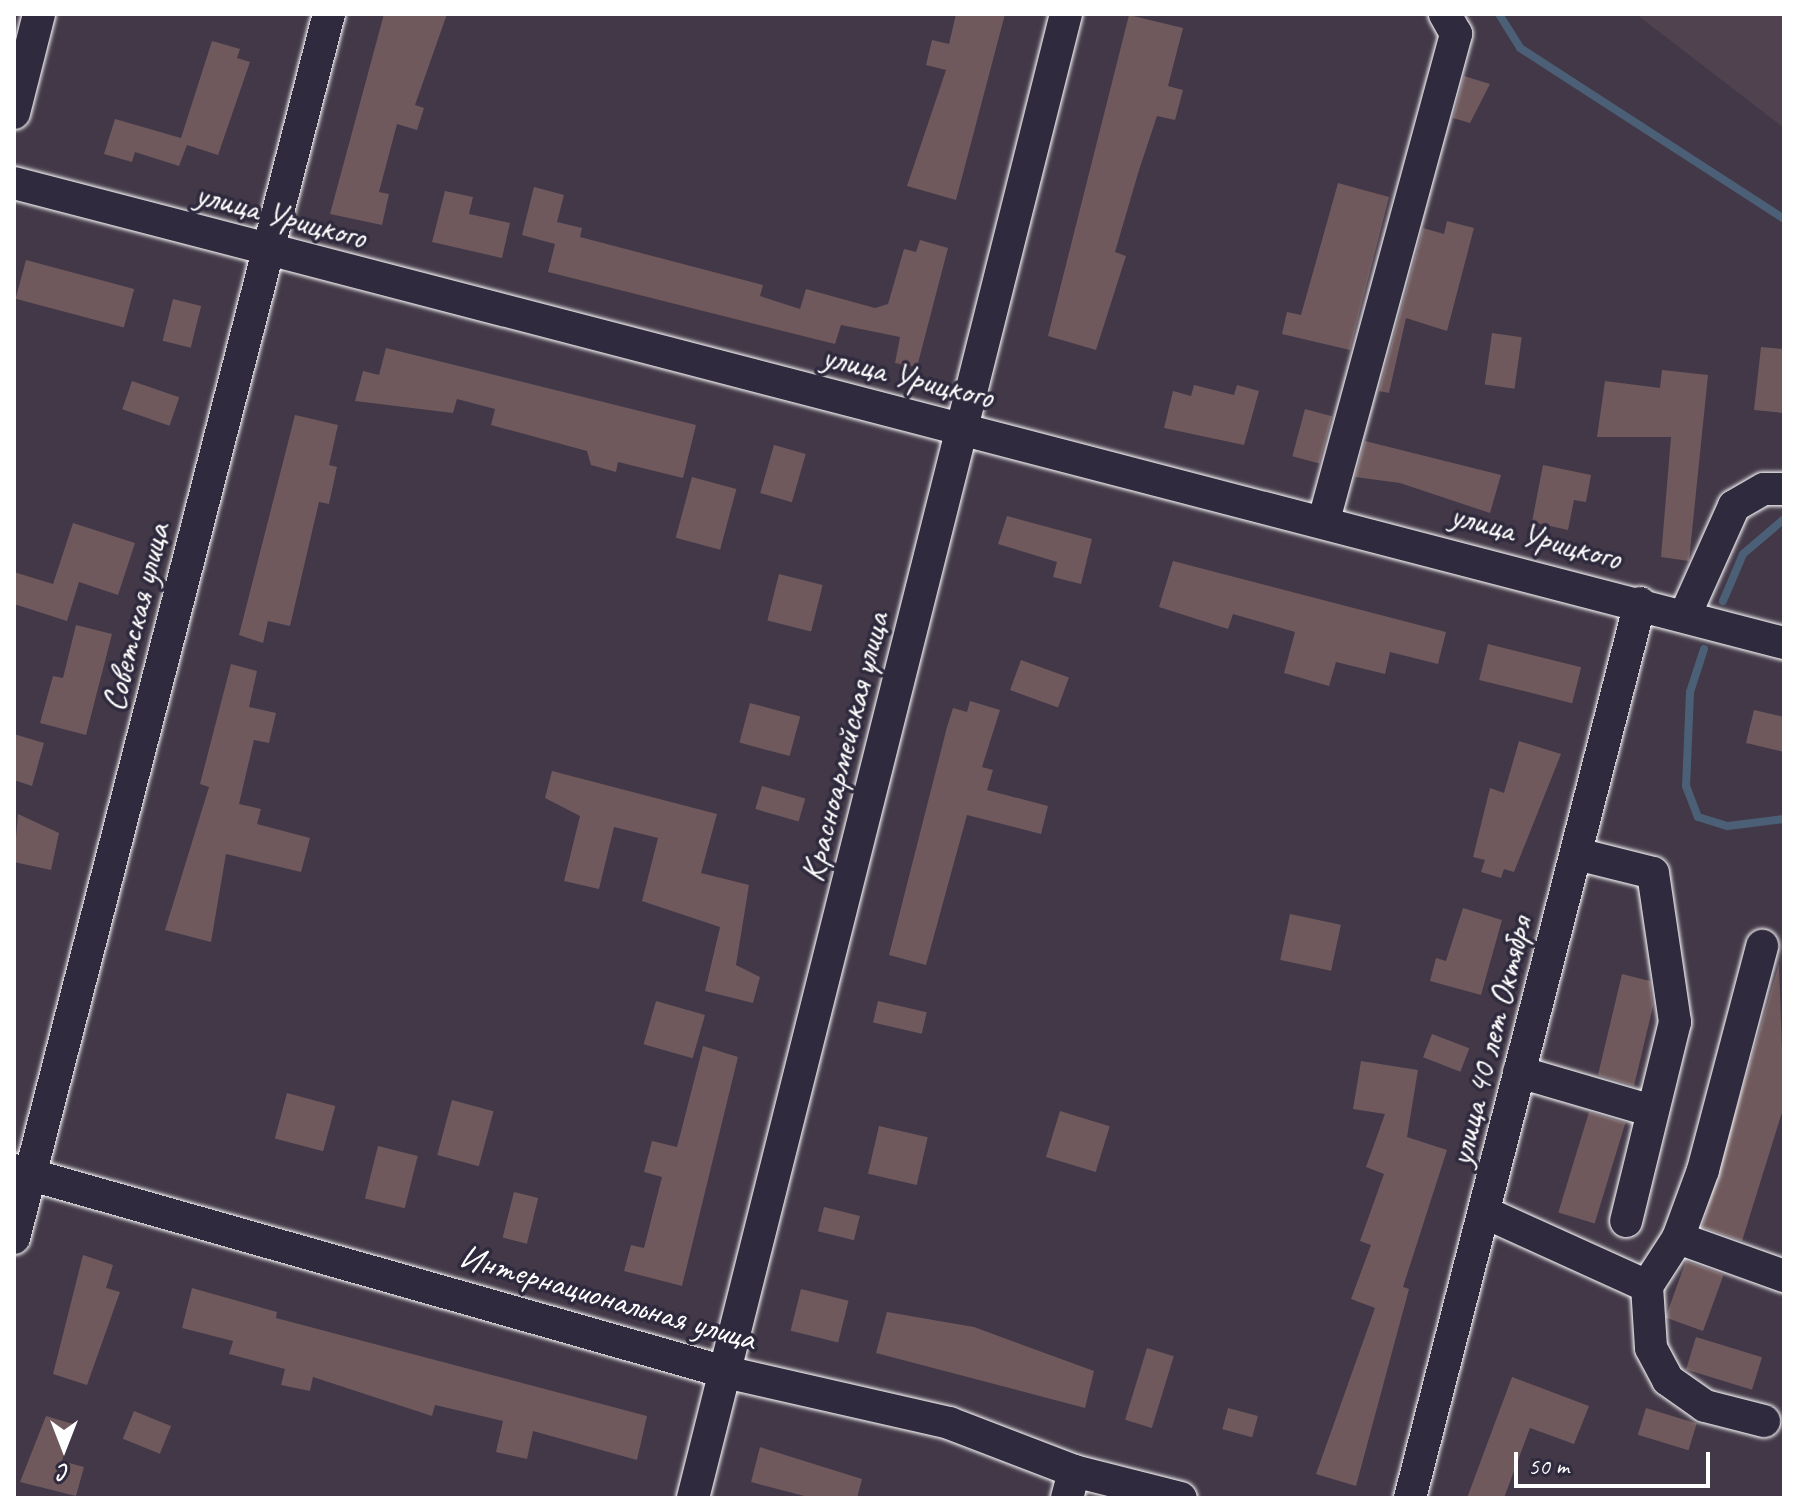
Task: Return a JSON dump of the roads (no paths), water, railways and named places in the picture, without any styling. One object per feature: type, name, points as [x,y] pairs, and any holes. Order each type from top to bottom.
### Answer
[{"type":"street","points":[[14,113],[39,14]]},
{"type":"street","name":"Советская улица","points":[[14,1238],[22,1172],[269,251],[329,14]]},
{"type":"street","name":"Красноармейская улица","points":[[693,1498],[1066,14]]},
{"type":"street","points":[[1324,520],[1456,34],[1445,14]]},
{"type":"street","name":"улица Урицкого","points":[[14,183],[1686,613],[1784,643]]},
{"type":"street","points":[[1686,613],[1734,506],[1764,489],[1784,489]]},
{"type":"street","name":"улица 40 лет Октября","points":[[1410,1498],[1486,1213],[1519,1072],[1640,603]]},
{"type":"street","points":[[1577,854],[1653,873],[1675,1022],[1626,1221]]},
{"type":"street","points":[[1762,946],[1678,1238],[1647,1286],[1651,1348],[1668,1380],[1705,1406],[1764,1421]]},
{"type":"street","points":[[1519,1072],[1652,1111]]},
{"type":"street","name":"Интернациональная улица","points":[[22,1172],[725,1372],[949,1423],[1071,1484],[1181,1498]]},
{"type":"street","points":[[1486,1213],[1647,1286]]},
{"type":"street","points":[[1678,1238],[1784,1276]]},
{"type":"waterway","points":[[1499,14],[1520,48],[1784,219]]},
{"type":"waterway","points":[[1723,601],[1743,554],[1784,519]]},
{"type":"waterway","points":[[1704,649],[1690,692],[1686,786],[1698,817],[1728,826],[1784,819]]}]
